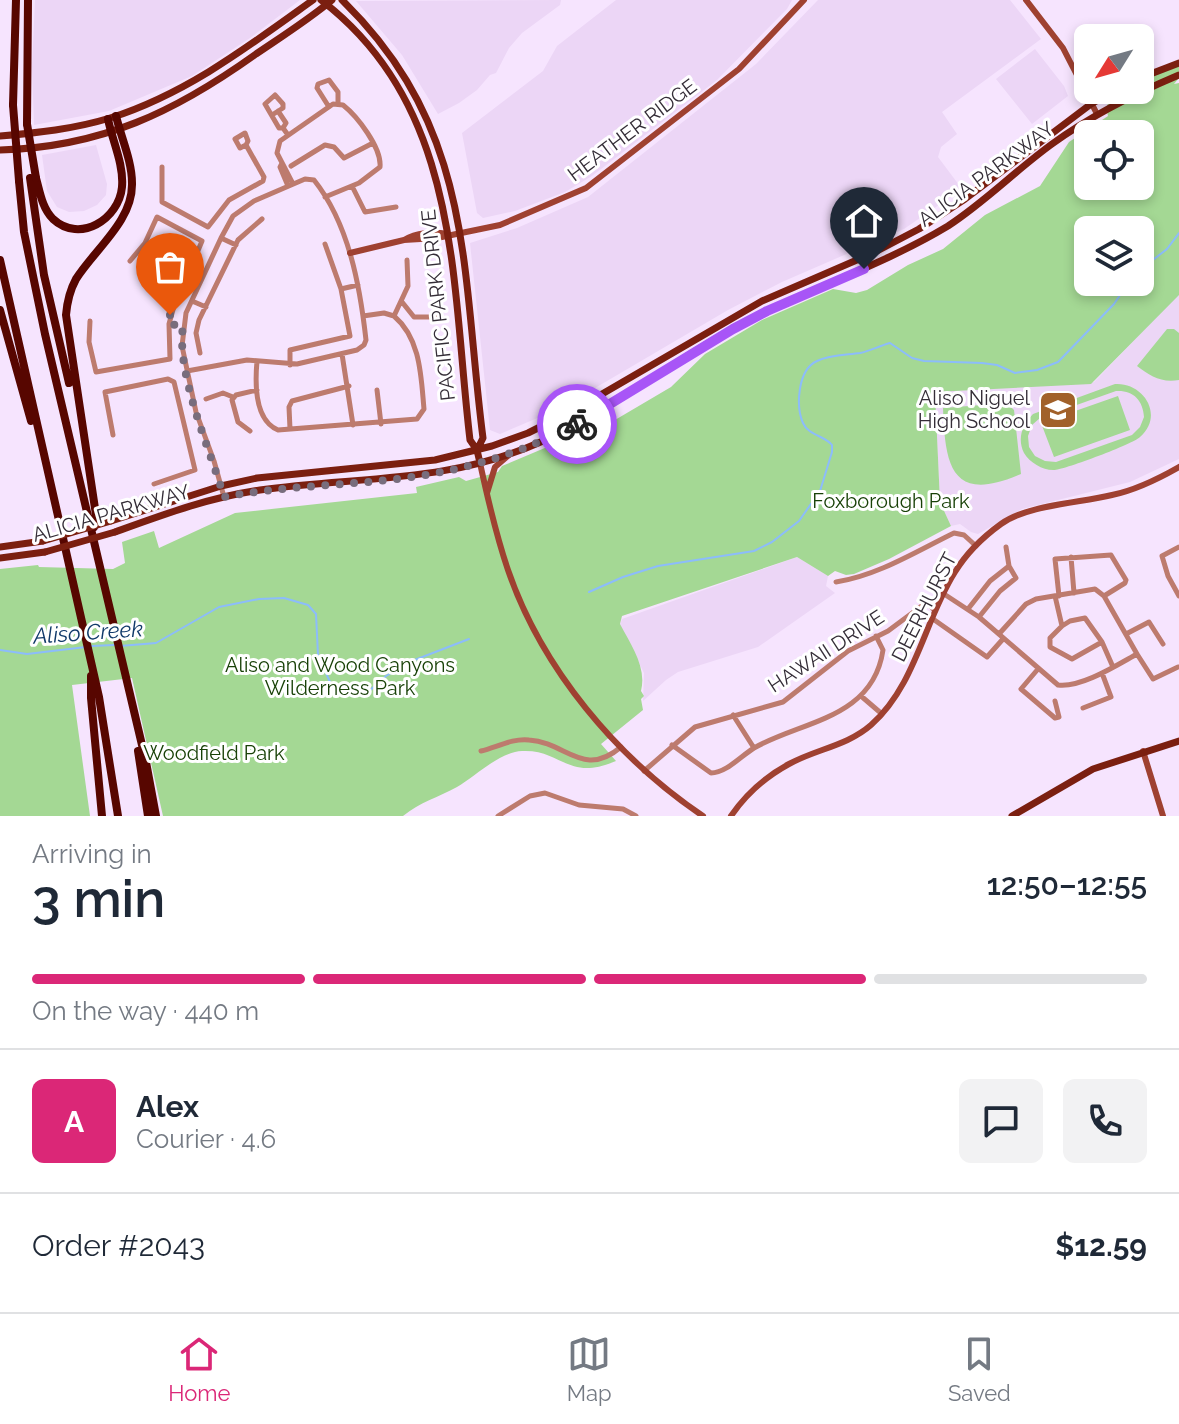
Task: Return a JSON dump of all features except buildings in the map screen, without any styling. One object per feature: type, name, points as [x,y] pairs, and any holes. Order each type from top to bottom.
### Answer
[{"type":"highway","points":[[16,0],[13,105],[24,232],[156,816]]},
{"type":"highway","points":[[28,0],[27,124],[44,275],[82,435]]},
{"type":"highway","points":[[33,178],[45,208],[59,223],[79,229],[98,224],[114,210],[122,187],[112,117]]},
{"type":"highway","points":[[93,532],[96,515],[66,315],[69,295],[76,280],[129,204],[132,178],[115,130]]},
{"type":"highway","points":[[0,260],[92,664],[102,816]]},
{"type":"highway","points":[[0,310],[56,502]]},
{"type":"highway","points":[[129,691],[148,816]]},
{"type":"highway","points":[[95,698],[118,816]]},
{"type":"main road","points":[[0,136],[64,129],[112,117],[169,94],[210,72],[313,0]]},
{"type":"main road","name":"PACIFIC PARK DRIVE","points":[[342,0],[383,44],[407,79],[427,115],[451,181],[460,232],[483,438],[477,450]]},
{"type":"main road","points":[[0,150],[54,145],[115,130],[168,109],[207,89],[326,1]]},
{"type":"main road","name":"PACIFIC PARK DRIVE","points":[[326,1],[355,30],[393,77],[411,108],[428,150],[449,234],[465,407],[470,442],[477,450],[480,463]]},
{"type":"main road","points":[[1154,73],[1179,63]]},
{"type":"main road","name":"ALICIA PARKWAY","points":[[0,558],[45,552],[224,497],[259,490],[395,479],[480,463],[510,454],[584,421],[767,311],[925,239],[972,209],[1052,144],[1097,114],[1179,75]]},
{"type":"main road","points":[[393,77],[404,86],[418,110],[427,115]]},
{"type":"main road","name":"ALICIA PARKWAY","points":[[0,547],[43,541],[221,486],[257,478],[402,465],[477,450],[548,424],[762,301],[873,253],[919,229],[965,199],[1091,104]]},
{"type":"main road","points":[[1012,816],[1093,769],[1179,741]]},
{"type":"street","name":"HEATHER RIDGE","points":[[350,253],[404,240],[412,242],[500,225],[565,198],[606,175],[739,69],[804,0]]},
{"type":"street","points":[[1026,0],[1063,48],[1074,70]]},
{"type":"street","points":[[329,107],[317,88],[325,80],[329,80],[338,92],[338,103]]},
{"type":"street","points":[[290,185],[280,167],[283,162],[276,148],[280,141],[338,103]]},
{"type":"street","points":[[325,197],[352,186],[380,167],[373,143],[351,112],[338,103]]},
{"type":"street","points":[[1091,104],[1097,114]]},
{"type":"street","points":[[275,113],[272,119],[288,135]]},
{"type":"street","points":[[291,166],[325,145],[334,147],[344,158],[373,143]]},
{"type":"street","points":[[162,167],[162,202],[208,227],[220,209],[235,196],[263,181],[264,177],[246,145]]},
{"type":"street","points":[[187,371],[235,361],[290,365],[357,350],[364,345],[363,316],[350,253],[325,197],[311,179],[290,185],[244,207],[233,216],[208,265],[183,326],[182,346],[187,371],[196,412],[224,497]]},
{"type":"street","points":[[352,186],[365,212],[396,207]]},
{"type":"street","points":[[235,196],[244,207]]},
{"type":"street","points":[[130,261],[145,243],[157,217],[202,241],[187,277]]},
{"type":"street","points":[[200,353],[196,333],[199,320],[236,245],[243,234],[262,219]]},
{"type":"street","points":[[221,238],[236,245]]},
{"type":"street","points":[[290,365],[290,350],[349,337],[341,289],[325,244]]},
{"type":"street","points":[[195,259],[208,265]]},
{"type":"street","points":[[394,316],[408,286],[407,260]]},
{"type":"street","points":[[341,289],[358,285]]},
{"type":"street","points":[[90,321],[89,342],[96,372],[170,359],[169,324],[176,299]]},
{"type":"street","points":[[192,301],[206,307]]},
{"type":"street","points":[[402,302],[414,317],[435,317]]},
{"type":"street","points":[[257,361],[257,390],[263,418],[269,426],[278,430],[412,421],[421,416],[424,409],[417,354],[406,329],[394,316],[384,313],[363,316]]},
{"type":"street","points":[[169,324],[183,326]]},
{"type":"street","points":[[342,354],[353,425]]},
{"type":"street","points":[[113,435],[105,392],[168,379],[174,382],[195,470],[154,484]]},
{"type":"street","points":[[290,429],[289,407],[292,401],[349,386]]},
{"type":"street","points":[[206,399],[223,393],[233,397],[257,390]]},
{"type":"street","points":[[377,390],[381,424]]},
{"type":"street","points":[[233,397],[237,419],[250,431]]},
{"type":"street","points":[[181,415],[196,412]]},
{"type":"street","points":[[486,496],[495,467],[510,454]]},
{"type":"street","name":"PACIFIC PARK DRIVE","points":[[480,463],[486,496],[509,572],[551,656],[579,698],[619,745],[644,771],[703,816]]},
{"type":"street","name":"DEERHURST","points":[[731,816],[760,783],[791,763],[860,734],[882,714],[900,689],[954,573],[976,546],[1011,518],[1130,490],[1179,467]]},
{"type":"street","points":[[836,582],[852,580],[891,564],[954,533],[964,535],[976,546]]},
{"type":"street","points":[[979,617],[1000,591],[1016,578],[1009,566],[1006,547]]},
{"type":"street","points":[[1179,547],[1162,556],[1179,596]]},
{"type":"street","points":[[1062,626],[1055,559],[1111,555],[1126,580],[1104,596]]},
{"type":"street","points":[[1071,557],[1074,593]]},
{"type":"street","points":[[968,609],[990,581],[1009,566]]},
{"type":"street","points":[[934,615],[987,657],[1026,604],[1095,589],[1104,596],[1153,679],[1178,667]]},
{"type":"street","points":[[944,594],[979,617],[1053,682],[1064,686],[1102,673],[1137,654]]},
{"type":"street","name":"HAWAII DRIVE","points":[[644,771],[695,727],[783,702],[848,651],[888,631],[927,602],[934,615]]},
{"type":"street","points":[[1102,642],[1068,658],[1050,647],[1048,642],[1062,626],[1085,618],[1102,642],[1113,667]]},
{"type":"street","points":[[1126,634],[1149,622],[1163,644]]},
{"type":"street","points":[[672,745],[711,773],[718,773],[754,748],[784,733],[812,726],[838,713],[861,696],[881,659],[883,650],[876,636]]},
{"type":"street","points":[[1038,669],[1021,689],[1055,718],[1059,717],[1055,701]]},
{"type":"street","points":[[1083,708],[1111,697],[1102,673]]},
{"type":"street","points":[[861,696],[882,714]]},
{"type":"street","points":[[733,715],[754,748]]},
{"type":"street","points":[[481,751],[526,739],[541,741],[565,754],[592,761],[605,759],[619,745]]},
{"type":"street","points":[[1143,751],[1163,816]]},
{"type":"street","points":[[498,816],[530,796],[545,793],[579,805],[623,809],[636,816]]},
{"type":"shaded area","points":[[35,0],[300,0],[192,76],[109,111],[34,125],[32,67]]},
{"type":"shaded area","points":[[561,0],[560,5],[522,33],[509,48],[496,73],[459,103],[438,114],[402,55],[356,1]]},
{"type":"shaded area","points":[[616,0],[792,0],[787,9],[717,80],[592,176],[565,192],[515,211],[483,218],[477,213],[462,133],[543,71],[557,46]]},
{"type":"shaded area","points":[[818,0],[1010,0],[1041,39],[942,112],[957,134],[941,147],[938,157],[962,189],[904,229],[782,282],[728,310],[561,408],[500,434],[490,430],[470,243],[517,228],[588,197],[756,64]]},
{"type":"shaded area","points":[[1035,49],[1064,86],[1068,96],[1032,124],[996,79]]},
{"type":"shaded area","points":[[96,145],[107,184],[106,195],[97,205],[84,211],[69,212],[57,207],[47,191],[42,155]]},
{"type":"shaded area","name":"Aliso Niguel High School","points":[[1179,294],[1179,459],[1130,482],[1022,509],[978,534],[960,524],[951,526],[940,502],[935,392],[1094,382]]},
{"type":"shaded area","points":[[797,557],[828,576],[826,586],[835,593],[758,647],[678,672],[643,701],[644,673],[620,625],[622,619]]},
{"type":"green space","points":[[1179,66],[1179,78],[1174,84],[1179,83],[1179,295],[1091,384],[935,392],[940,502],[951,526],[854,574],[835,571],[828,576],[797,557],[622,616],[620,624],[640,665],[644,696],[641,699],[643,710],[601,744],[616,761],[586,768],[575,767],[536,752],[513,752],[403,816],[163,816],[132,678],[72,685],[90,816],[0,816],[0,569],[38,565],[113,569],[125,563],[122,542],[154,531],[159,548],[235,513],[417,493],[416,487],[459,477],[466,481],[498,472],[502,466],[559,442],[581,440],[671,387],[705,354],[762,320],[833,289],[856,293],[867,290],[908,265],[943,249],[985,215],[1040,186],[1074,139],[1074,200],[1154,200],[1154,120],[1102,120],[1108,116],[1108,104],[1154,104],[1154,75]]},
{"type":"green space","points":[[1167,329],[1179,333],[1179,380],[1156,378],[1137,366]]},
{"type":"green space","points":[[1115,384],[1134,388],[1142,394],[1151,419],[1135,440],[1085,461],[1051,470],[1034,463],[1022,448],[1022,432],[1033,414]],"holes":[[[1116,391],[1136,397],[1143,411],[1140,427],[1132,435],[1056,462],[1035,456],[1029,447],[1028,436],[1032,425],[1040,418]]]},
{"type":"green space","points":[[1118,396],[1130,430],[1054,457],[1041,423]]},
{"type":"green space","points":[[1007,403],[1014,410],[1021,474],[980,485],[967,482],[950,463],[943,408]]},
{"type":"waterway","name":"Aliso Creek","points":[[1154,259],[1179,233]]},
{"type":"waterway","name":"Aliso Creek","points":[[589,592],[658,566],[754,551],[772,542],[799,521],[820,491],[832,452],[832,445],[809,430],[801,416],[799,399],[802,380],[805,372],[817,361],[864,352],[890,343],[912,358],[924,361],[982,363],[997,365],[1015,373],[1037,370],[1058,362],[1119,296]]},
{"type":"waterway","name":"Aliso Creek","points":[[120,646],[156,643],[219,607],[259,599],[284,598],[308,605],[316,614],[318,655],[334,691],[353,696],[367,693],[386,676],[412,661],[469,639]]},
{"type":"waterway","name":"Aliso Creek","points":[[92,646],[114,645]]},
{"type":"waterway","name":"Aliso Creek","points":[[0,650],[27,654],[86,647]]},
{"type":"way so far","points":[[170,315],[169,324],[183,326],[182,346],[199,425],[224,497],[259,490],[442,472],[510,454],[577,424]]},
{"type":"place","name":"Aliso Niguel High School","points":[[1058,410]]},
{"type":"route","points":[[577,424],[733,329],[864,269]]},
{"type":"park label","name":"Foxborough Park","points":[[891,501]]},
{"type":"park label","name":"Aliso and Wood Canyons Wilderness Park","points":[[340,676]]},
{"type":"park label","name":"Woodfield Park","points":[[214,753]]}]
